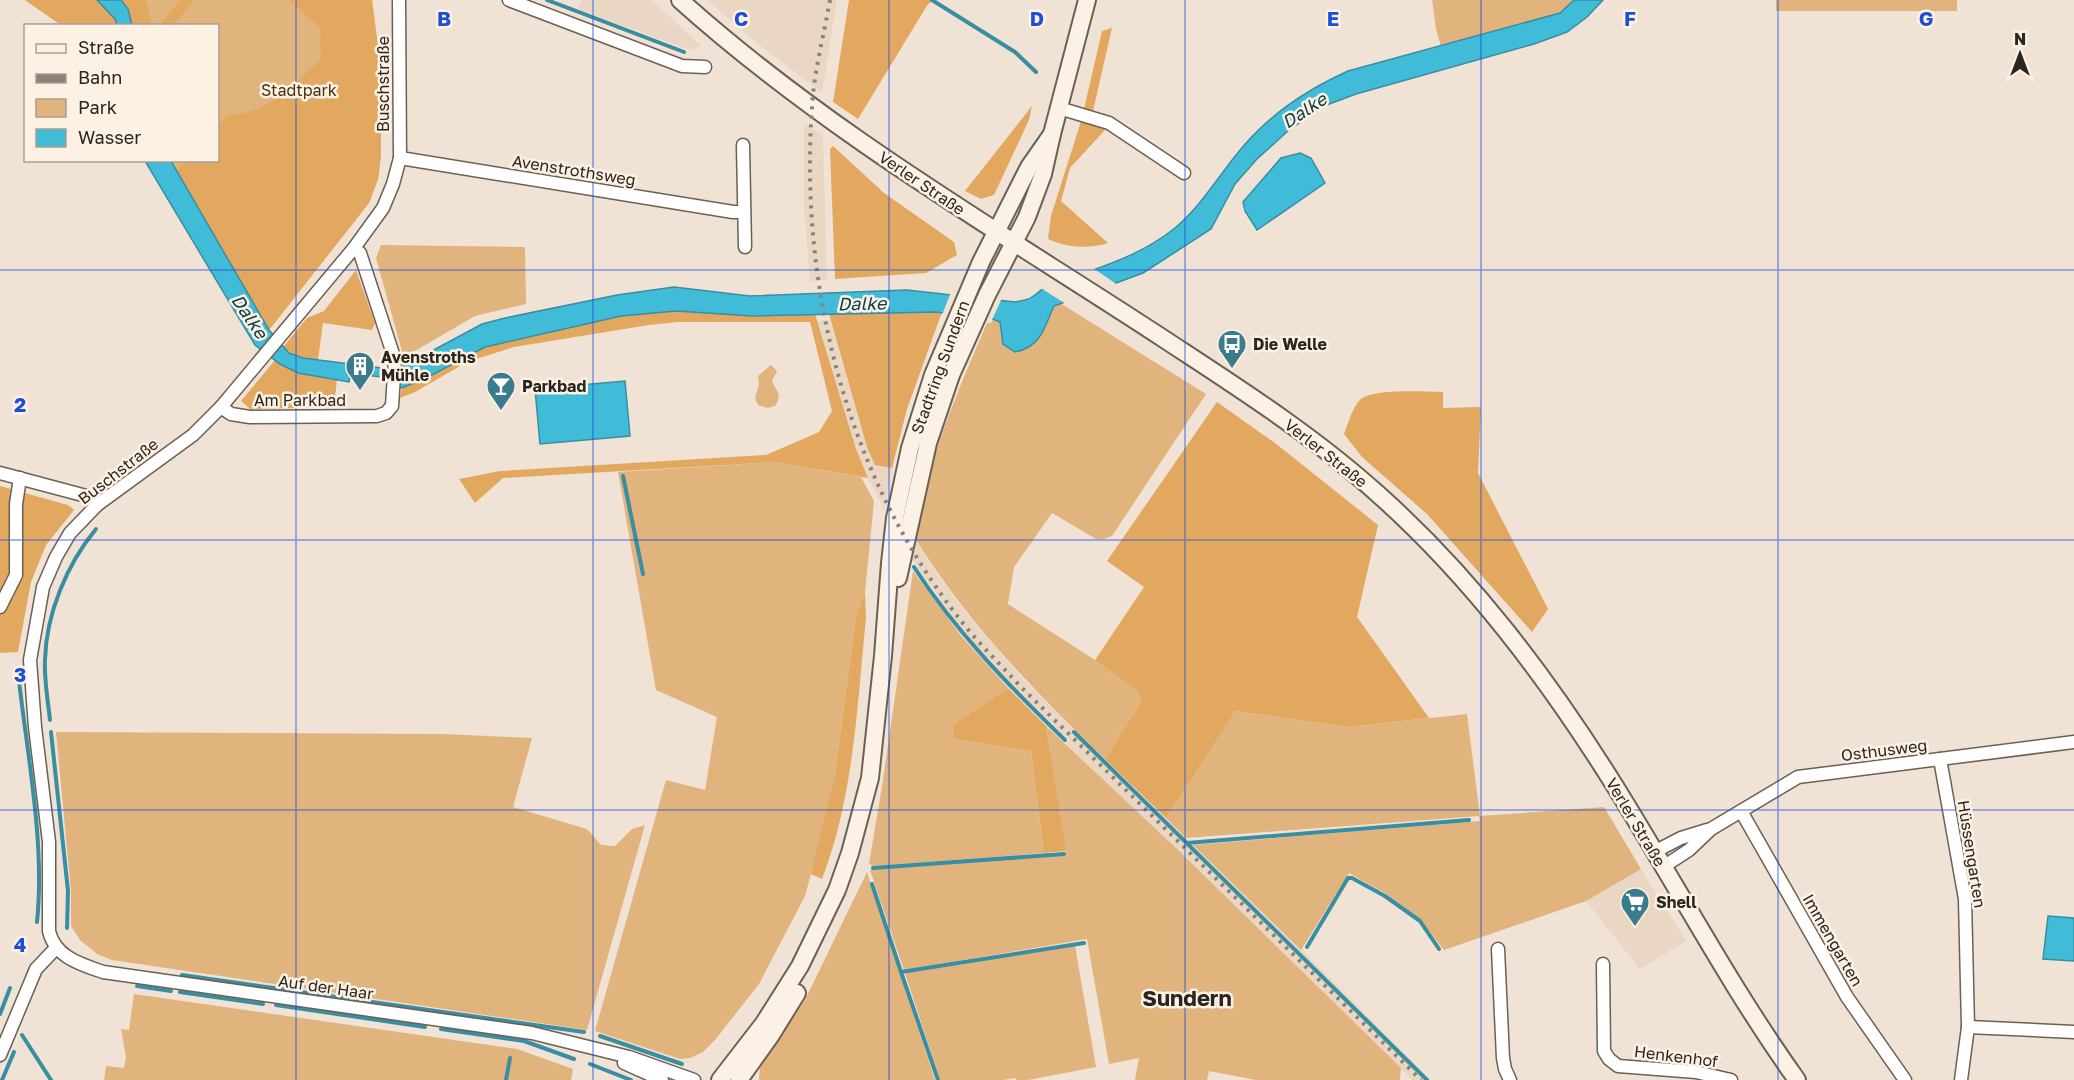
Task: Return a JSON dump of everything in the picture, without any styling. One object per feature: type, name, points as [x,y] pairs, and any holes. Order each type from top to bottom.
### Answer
[{"type":"main road","name":"Verler Straße","points":[[680,0],[727,42],[812,107],[996,232],[1263,405],[1380,495],[1439,554],[1497,618],[1546,682],[1612,782],[1701,930],[1797,1080]]},
{"type":"main road","name":"Stadtring Sundern","points":[[883,656],[900,564],[928,443],[951,375],[987,295],[1027,217],[1043,174],[1087,0]]},
{"type":"main road","name":"Stadtring Sundern","points":[[720,1080],[764,1023],[800,966],[837,890],[850,853],[870,778],[895,518],[910,448],[933,375],[968,292],[1029,168],[1052,134]]},
{"type":"main road","name":"Stadtring Sundern","points":[[739,1080],[771,1035],[816,954],[848,873],[850,853]]},
{"type":"street","name":"Buschstraße","points":[[56,948],[49,931],[49,842],[35,727],[30,660],[44,587],[56,557],[70,533],[97,505],[193,435],[221,407],[354,248],[383,208],[400,158],[399,0]]},
{"type":"street","points":[[509,0],[682,66],[705,67]]},
{"type":"street","points":[[1059,108],[1109,123],[1184,174]]},
{"type":"street","points":[[743,145],[745,247]]},
{"type":"street","name":"Avenstrothsweg","points":[[400,158],[743,212]]},
{"type":"street","name":"Am Parkbad","points":[[221,407],[231,414],[250,417],[377,416],[386,413],[392,406],[395,364],[362,258],[354,248]]},
{"type":"street","points":[[0,473],[90,497],[97,505]]},
{"type":"street","points":[[0,607],[16,575],[16,504],[20,478]]},
{"type":"street","name":"Osthusweg","points":[[1664,867],[1689,850],[1711,829],[1798,777],[2074,742]]},
{"type":"street","name":"Hüssengarten","points":[[1940,759],[1965,899],[1968,1027],[1961,1080]]},
{"type":"street","name":"Immengarten","points":[[1741,811],[1847,997],[1905,1080]]},
{"type":"street","name":"Osthusweg","points":[[1654,852],[1682,838],[1711,829]]},
{"type":"street","points":[[0,1055],[36,969],[56,948]]},
{"type":"street","name":"Auf der Haar","points":[[56,948],[66,957],[103,972],[532,1033],[629,1057],[694,1080]]},
{"type":"street","points":[[1498,949],[1503,1058],[1510,1080]]},
{"type":"street","name":"Henkenhof","points":[[1603,963],[1604,1051],[1609,1059],[1618,1066],[1696,1072],[1731,1080]]},
{"type":"street","points":[[1968,1027],[2074,1032]]},
{"type":"street","name":"Auf der Haar","points":[[596,1049],[662,1080]]},
{"type":"shaded area","points":[[582,0],[652,0],[701,46],[690,50],[578,9]]},
{"type":"shaded area","points":[[707,0],[837,0],[822,93],[762,47]]},
{"type":"shaded area","points":[[804,124],[823,135],[827,280],[810,282],[804,207]]},
{"type":"shaded area","points":[[830,320],[867,447],[875,465],[892,468],[884,510],[856,449],[817,321]]},
{"type":"shaded area","points":[[913,535],[934,570],[968,615],[1025,681],[1306,954],[1431,1080],[1412,1080],[1176,848],[1066,745],[1070,740],[1016,690],[965,634],[908,554]]},
{"type":"shaded area","points":[[1641,869],[1686,941],[1640,969],[1586,901]]},
{"type":"green space","name":"Stadtpark","points":[[25,0],[372,0],[381,70],[381,156],[378,179],[369,203],[255,345],[146,162],[219,162],[219,24],[60,24]]},
{"type":"green space","points":[[25,0],[97,0],[115,19],[117,24],[60,24]]},
{"type":"green space","points":[[121,0],[146,0],[152,24],[132,24],[128,9]]},
{"type":"green space","points":[[180,0],[194,0],[175,24],[160,24]]},
{"type":"green space","name":"Stadtpark","points":[[289,0],[372,0],[381,70],[381,156],[378,179],[369,203],[269,330],[177,170],[185,162],[219,162],[219,126],[227,116],[242,114],[268,104],[321,59],[320,28]]},
{"type":"green space","points":[[849,0],[934,0],[928,4],[858,119],[833,102]]},
{"type":"green space","points":[[1432,0],[1574,0],[1560,13],[1441,47]]},
{"type":"green space","points":[[1776,0],[1957,0],[1957,11],[1776,11]]},
{"type":"green space","points":[[1112,28],[1093,111],[1084,109],[1102,31]]},
{"type":"green space","points":[[1032,106],[1029,120],[994,195],[981,199],[965,191]]},
{"type":"green space","points":[[1082,118],[1105,130],[1070,168],[1061,201],[1108,243],[1086,247],[1070,246],[1048,239],[1051,216]]},
{"type":"green space","points":[[833,146],[884,193],[954,242],[957,255],[926,273],[835,279],[830,149]]},
{"type":"green space","points":[[381,245],[525,247],[526,304],[475,316],[408,355],[403,355],[376,258]]},
{"type":"green space","points":[[356,270],[375,323],[372,330],[323,323],[318,360],[303,358],[283,347],[307,318],[324,311]]},
{"type":"green space","points":[[1060,303],[1206,394],[1112,536],[1096,539],[1052,513],[1014,567],[1008,604],[1095,660],[1138,692],[1141,702],[1105,759],[1026,680],[978,625],[933,566],[913,535],[935,454],[954,401],[987,323],[991,323],[993,319],[1000,322],[1015,352],[1036,341],[1054,306]]},
{"type":"green space","points":[[676,311],[752,316],[815,314],[856,449],[868,478],[775,462],[503,478],[475,503],[459,479],[500,471],[766,455],[819,432],[832,411],[810,322],[678,322],[514,347],[467,362],[415,392],[400,398],[402,388],[485,347],[621,316]]},
{"type":"green space","points":[[942,312],[907,409],[892,468],[875,465],[867,447],[829,314]]},
{"type":"green space","points":[[275,360],[298,373],[337,379],[334,407],[250,409],[241,401]]},
{"type":"green space","points":[[771,365],[777,371],[772,381],[778,393],[778,399],[775,406],[767,408],[758,405],[755,398],[759,384],[758,376]]},
{"type":"green space","points":[[1399,392],[1443,392],[1443,408],[1481,407],[1478,473],[1548,609],[1532,632],[1427,514],[1362,457],[1344,434],[1355,407],[1367,396]]},
{"type":"green space","points":[[1217,402],[1275,443],[1378,525],[1357,617],[1429,718],[1348,727],[1235,711],[1166,818],[1105,759],[1141,702],[1138,692],[1095,660],[1144,587],[1107,561]]},
{"type":"green space","points":[[775,462],[861,477],[874,501],[865,592],[856,618],[835,773],[805,896],[759,984],[703,1052],[690,1058],[680,1059],[595,1031],[666,780],[705,790],[717,717],[656,690],[618,472]]},
{"type":"green space","points":[[0,486],[68,505],[74,510],[46,545],[31,582],[18,652],[0,653]]},
{"type":"green space","points":[[913,571],[962,637],[1008,688],[952,725],[954,739],[1031,751],[1044,853],[874,866],[869,864]]},
{"type":"green space","points":[[865,592],[866,618],[853,750],[841,816],[822,879],[811,874],[835,773],[856,617]]},
{"type":"green space","points":[[1008,688],[1046,726],[1066,851],[1044,853],[1031,751],[954,739],[952,725]]},
{"type":"green space","points":[[1234,711],[1348,727],[1467,714],[1480,816],[1604,807],[1641,869],[1586,901],[1444,950],[1419,918],[1385,893],[1349,873],[1301,950],[1193,845],[1480,821],[1479,816],[1186,838],[1166,818]]},
{"type":"green space","points":[[1046,726],[1176,848],[1401,1068],[1400,1080],[1256,1080],[1209,1071],[1207,1080],[1135,1080],[1139,1058],[1109,1064],[1087,939],[904,970],[870,870],[1066,855]]},
{"type":"green space","points":[[56,732],[443,734],[532,738],[513,807],[587,829],[601,845],[615,846],[632,829],[645,825],[587,1030],[112,960],[97,954],[80,940],[71,926],[71,891]]},
{"type":"green space","points":[[867,872],[935,1080],[759,1080],[760,1065],[805,1000]]},
{"type":"green space","points":[[1075,946],[1096,1067],[1028,1080],[1016,1080],[1016,1078],[940,1080],[905,973]]},
{"type":"green space","points":[[134,994],[517,1049],[573,1069],[571,1080],[104,1080],[106,1066],[124,1068],[126,1057],[121,1029],[129,1030]]},
{"type":"water","points":[[97,0],[121,0],[128,9],[132,24],[117,24],[115,19]]},
{"type":"water","name":"Dalke","points":[[1574,0],[1603,0],[1587,17],[1567,32],[1534,44],[1356,94],[1324,106],[1289,130],[1257,159],[1235,184],[1211,229],[1143,273],[1054,306],[1036,341],[1031,346],[1015,352],[1003,344],[1000,322],[993,319],[935,312],[752,316],[676,311],[621,316],[485,347],[402,388],[381,377],[351,373],[349,382],[298,373],[280,364],[255,345],[146,162],[172,162],[269,330],[289,353],[303,358],[382,368],[402,367],[482,324],[617,295],[674,287],[750,296],[907,290],[1015,302],[1028,299],[1043,289],[1144,249],[1175,228],[1192,212],[1260,128],[1287,106],[1316,87],[1348,71],[1560,13]]},
{"type":"water","points":[[1300,153],[1311,158],[1325,183],[1257,230],[1245,211],[1243,202],[1281,158]]},
{"type":"water","points":[[625,381],[630,436],[540,444],[535,389]]},
{"type":"water","points":[[2048,916],[2074,918],[2074,961],[2043,959]]},
{"type":"pier","points":[[1093,268],[1119,286],[1066,304],[1039,287]]},
{"type":"pier","points":[[951,292],[1002,298],[991,322],[942,315]]},
{"type":"waterway","points":[[547,0],[684,52]]},
{"type":"waterway","points":[[932,0],[1015,52],[1036,72]]},
{"type":"waterway","points":[[623,476],[643,574]]},
{"type":"waterway","points":[[50,720],[45,668],[49,625],[67,574],[96,529]]},
{"type":"waterway","points":[[914,567],[947,614],[984,658],[1065,740]]},
{"type":"waterway","points":[[21,669],[19,681],[31,771],[39,863],[37,922]]},
{"type":"waterway","points":[[51,732],[68,891],[67,928]]},
{"type":"waterway","points":[[1074,732],[1427,1080]]},
{"type":"waterway","points":[[1187,843],[1469,820]]},
{"type":"waterway","points":[[873,868],[1064,854]]},
{"type":"waterway","points":[[1307,947],[1348,878],[1352,878],[1385,896],[1420,921],[1439,949]]},
{"type":"waterway","points":[[872,884],[901,972],[1084,943]]},
{"type":"waterway","points":[[901,972],[938,1080]]},
{"type":"waterway","points":[[182,975],[584,1032]]},
{"type":"waterway","points":[[137,986],[171,991]]},
{"type":"waterway","points":[[0,1014],[10,988]]},
{"type":"waterway","points":[[180,992],[263,1004]]},
{"type":"waterway","points":[[276,1005],[425,1027]]},
{"type":"waterway","points":[[441,1029],[524,1041],[574,1059]]},
{"type":"waterway","points":[[22,1035],[51,1080]]},
{"type":"waterway","points":[[600,1036],[682,1064]]},
{"type":"waterway","points":[[2,1080],[14,1052]]},
{"type":"waterway","points":[[506,1080],[510,1058]]},
{"type":"waterway","points":[[590,1064],[631,1080]]},
{"type":"railway","points":[[830,0],[812,107],[810,176],[814,244],[824,312],[839,379],[861,444],[889,507],[922,566],[983,647],[1421,1080]]},
{"type":"place","name":"Die Welle","points":[[1232,370]]},
{"type":"place","name":"Avenstroths Mühle","points":[[360,392]]},
{"type":"place","name":"Parkbad","points":[[501,412]]},
{"type":"place","name":"Shell","points":[[1635,928]]},
{"type":"district","name":"Sundern","points":[[1187,997]]}]
